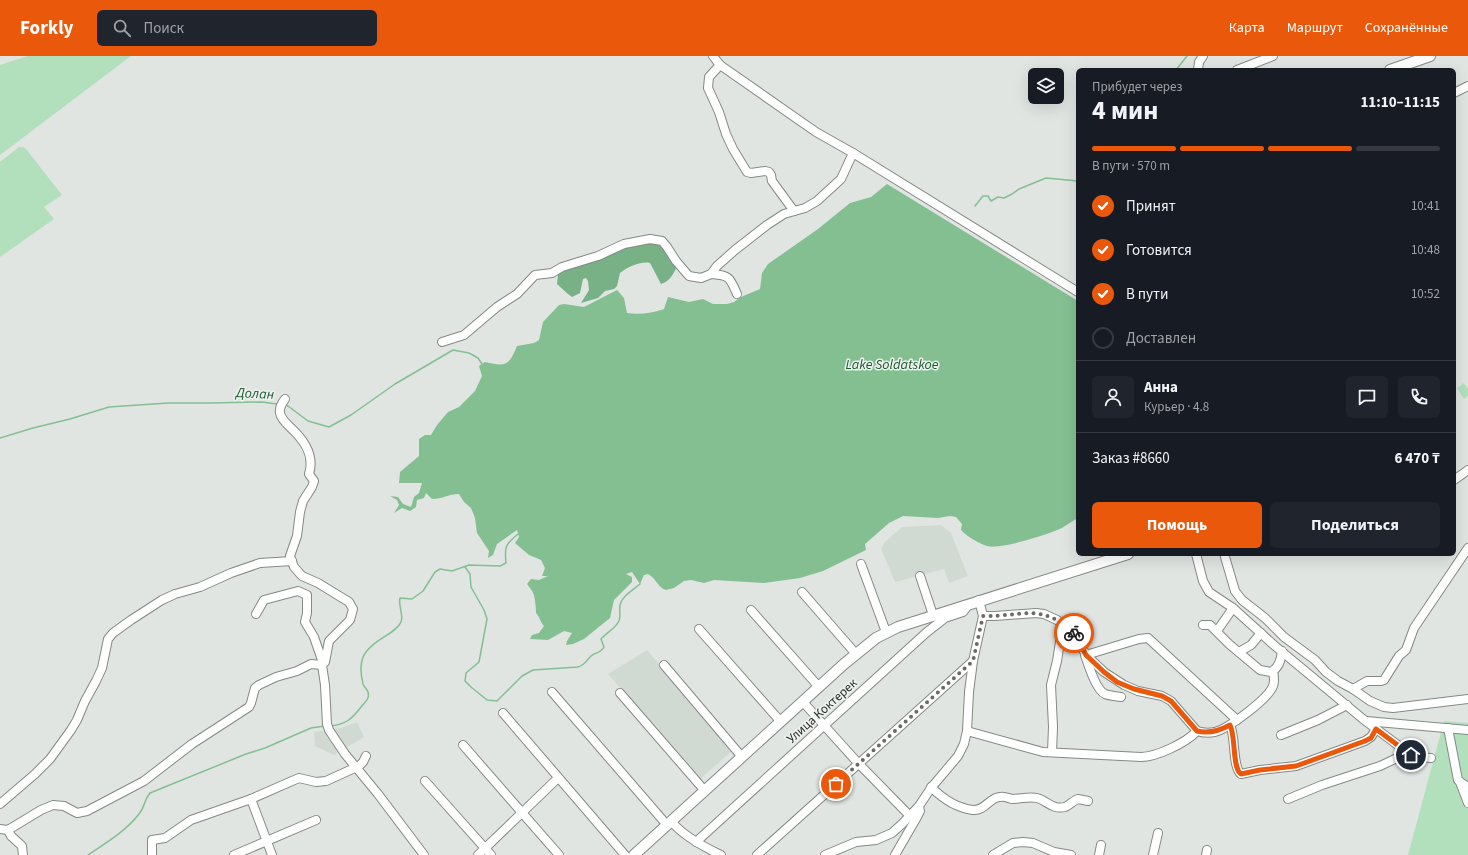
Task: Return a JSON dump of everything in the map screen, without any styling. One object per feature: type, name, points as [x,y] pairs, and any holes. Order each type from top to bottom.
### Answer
[{"type":"main road","points":[[1396,68],[1430,56]]},
{"type":"main road","points":[[634,855],[856,654],[886,632],[979,600],[1122,556]]},
{"type":"street","points":[[713,56],[720,65],[816,132],[853,153],[1076,291]]},
{"type":"street","points":[[1198,68],[1199,62],[1203,56]]},
{"type":"street","points":[[1242,68],[1273,56]]},
{"type":"street","points":[[720,65],[709,78],[708,88],[716,102],[730,144],[748,172],[769,172],[772,181],[794,211]]},
{"type":"street","points":[[1456,92],[1468,86]]},
{"type":"street","points":[[711,274],[717,266],[735,250],[762,229],[784,214],[811,205],[829,191],[840,179],[853,153]]},
{"type":"street","points":[[442,342],[464,335],[497,307],[517,294],[535,275],[552,273],[562,266],[598,256],[624,244],[650,239],[662,241],[689,276],[701,278],[711,274],[723,275],[730,278],[738,294]]},
{"type":"street","points":[[285,399],[280,406],[280,414],[285,422],[306,444],[312,464],[309,474],[314,481],[303,501],[297,536],[290,556],[294,567],[302,576],[318,583],[349,602],[353,609],[350,620],[329,641],[325,662],[323,664]]},
{"type":"street","points":[[1456,479],[1468,470]]},
{"type":"street","points":[[1353,689],[1367,681],[1384,680],[1399,656],[1406,650],[1414,628],[1468,548]]},
{"type":"street","points":[[1197,556],[1207,589],[1233,608],[1260,633],[1366,722],[1416,757],[1431,758]]},
{"type":"street","points":[[1225,556],[1235,591],[1242,600],[1265,618],[1284,637],[1315,660],[1326,672],[1370,701],[1384,707],[1392,708],[1468,699]]},
{"type":"street","points":[[0,804],[50,759],[72,730],[102,668],[108,640],[121,626],[162,600],[175,594],[200,587],[231,573],[260,563],[292,561]]},
{"type":"street","points":[[861,564],[886,632]]},
{"type":"street","points":[[920,576],[933,616]]},
{"type":"street","points":[[256,614],[264,600],[298,591],[307,595],[307,612],[305,622],[314,637],[323,664],[328,727],[356,768],[424,855]]},
{"type":"street","points":[[802,592],[856,654]]},
{"type":"street","points":[[825,855],[856,842],[876,840],[889,835],[919,806],[931,787],[951,766],[958,756],[968,731],[969,692],[973,661],[983,616],[979,600]]},
{"type":"street","name":"Улица Коктерек","points":[[696,842],[927,632],[945,618],[963,612],[966,605]]},
{"type":"street","points":[[1218,631],[1233,608]]},
{"type":"street","points":[[751,610],[819,687]]},
{"type":"street","points":[[983,616],[1036,613],[1044,614],[1063,623],[1074,633],[1084,652],[1099,688],[1106,694],[1120,697]]},
{"type":"street","points":[[1052,752],[1053,727],[1051,685],[1057,661],[1063,623]]},
{"type":"street","points":[[1203,625],[1210,625],[1218,631],[1229,644],[1260,670],[1267,672],[1273,671]]},
{"type":"street","points":[[699,629],[781,722]]},
{"type":"street","points":[[1240,652],[1251,645],[1260,633]]},
{"type":"street","points":[[1084,652],[1148,638],[1234,722],[1237,770],[1241,774],[1260,770],[1296,766],[1365,741],[1371,738],[1376,729]]},
{"type":"street","points":[[1084,652],[1104,672],[1117,682],[1138,691],[1162,696],[1171,701],[1197,731],[1207,733],[1216,732],[1234,722],[1251,709],[1270,691],[1274,682],[1273,671],[1279,663],[1282,651]]},
{"type":"street","points":[[757,855],[973,661]]},
{"type":"street","points":[[23,855],[22,846],[4,829],[53,805],[64,806],[73,812],[81,813],[123,793],[144,781],[192,744],[249,707],[255,688],[259,685],[282,675],[297,671],[311,664],[323,664]]},
{"type":"street","points":[[664,665],[742,757]]},
{"type":"street","points":[[552,692],[669,823],[696,842],[721,855]]},
{"type":"street","points":[[620,693],[705,791]]},
{"type":"street","points":[[803,702],[858,763],[910,816]]},
{"type":"street","points":[[1281,735],[1318,720],[1347,705]]},
{"type":"street","points":[[503,713],[625,855]]},
{"type":"street","points":[[1366,722],[1378,721],[1468,730]]},
{"type":"street","points":[[1448,728],[1456,770],[1468,803]]},
{"type":"street","points":[[968,731],[1036,750],[1147,757],[1177,745],[1192,736],[1197,731]]},
{"type":"street","points":[[463,745],[559,855]]},
{"type":"street","points":[[1288,799],[1312,789],[1361,773],[1392,760],[1399,757],[1404,750]]},
{"type":"street","points":[[152,855],[152,840],[165,838],[191,820],[251,799],[299,778],[316,782],[326,781],[356,768],[363,762],[366,756]]},
{"type":"street","points":[[478,855],[558,778]]},
{"type":"street","points":[[425,781],[491,855]]},
{"type":"street","points":[[1460,782],[1468,787]]},
{"type":"street","points":[[931,787],[946,801],[972,810],[984,807],[992,799],[1001,796],[1012,798],[1038,798],[1046,802],[1048,805],[1058,807],[1066,807],[1078,799],[1088,801]]},
{"type":"street","points":[[251,799],[272,855]]},
{"type":"street","points":[[895,855],[920,812],[919,806]]},
{"type":"street","points":[[234,855],[316,820]]},
{"type":"street","points":[[1153,855],[1158,833]]},
{"type":"street","points":[[993,855],[1008,851],[1016,842],[1033,842],[1054,852],[1071,855]]},
{"type":"street","points":[[1099,855],[1101,845]]},
{"type":"shaded area","points":[[28,56],[131,56],[0,155],[0,65]]},
{"type":"shaded area","points":[[19,147],[26,149],[62,195],[44,207],[54,219],[0,257],[0,162]]},
{"type":"shaded area","points":[[658,242],[677,266],[671,277],[664,283],[661,284],[650,263],[642,263],[634,265],[620,273],[617,286],[614,289],[605,291],[598,298],[581,303],[589,290],[588,281],[586,278],[583,279],[580,293],[572,297],[557,284],[558,275],[561,268],[625,245]]},
{"type":"shaded area","points":[[1464,383],[1468,389],[1468,396],[1464,399],[1457,388]]},
{"type":"shaded area","points":[[941,525],[951,533],[968,576],[949,583],[944,569],[895,582],[881,549],[885,542],[902,527]]},
{"type":"shaded area","points":[[647,650],[733,750],[699,780],[608,674]]},
{"type":"shaded area","points":[[1444,721],[1468,723],[1468,855],[1408,855]]},
{"type":"shaded area","points":[[357,722],[364,737],[334,755],[315,746],[314,732],[341,728]]},
{"type":"water","name":"Lake Soldatskoe","points":[[887,184],[1076,300],[1076,519],[1062,528],[1047,534],[1013,544],[993,547],[984,545],[966,535],[961,530],[962,524],[956,517],[950,516],[938,518],[903,516],[889,523],[865,544],[866,550],[823,571],[800,578],[764,583],[714,580],[704,583],[691,580],[684,581],[674,588],[666,590],[663,589],[648,574],[644,575],[640,584],[632,572],[626,574],[632,577],[632,582],[614,600],[610,618],[584,639],[573,644],[566,645],[572,633],[564,631],[548,640],[530,639],[532,635],[539,633],[544,626],[536,613],[534,595],[527,584],[531,579],[539,580],[548,576],[542,576],[545,568],[541,560],[529,555],[515,543],[519,537],[517,530],[497,544],[493,555],[488,558],[489,551],[477,533],[475,518],[471,508],[464,502],[459,494],[432,499],[426,493],[424,498],[417,500],[416,507],[410,511],[402,508],[394,513],[399,505],[397,500],[390,496],[398,497],[403,504],[411,507],[414,497],[419,493],[422,483],[399,483],[400,472],[419,456],[419,439],[425,435],[431,435],[448,412],[459,407],[475,391],[482,376],[479,366],[485,362],[497,364],[506,363],[511,358],[517,346],[534,343],[539,340],[543,322],[559,305],[564,304],[584,307],[617,290],[624,298],[627,313],[631,314],[655,312],[664,309],[668,297],[689,302],[703,299],[713,304],[727,304],[734,302],[741,297],[760,289],[762,273],[768,264],[818,229],[850,203],[871,197]]},
{"type":"waterway","points":[[1178,68],[1187,56]]},
{"type":"waterway","points":[[975,206],[983,196],[988,196],[991,201],[998,197],[1004,198],[1019,189],[1046,178],[1076,181]]},
{"type":"waterway","name":"Долан","points":[[285,405],[308,421],[329,427],[351,415],[395,384],[453,350],[469,353],[478,358],[482,364]]},
{"type":"waterway","name":"Долан","points":[[0,438],[109,407],[168,403],[262,402],[277,404]]},
{"type":"waterway","points":[[331,726],[341,724],[355,715],[368,699],[368,692],[363,684],[361,674],[361,663],[367,651],[394,630],[401,622],[402,616],[400,598],[412,599],[423,591],[435,572],[440,569],[452,571],[469,565],[500,566],[506,563],[505,553],[508,543],[518,534]]},
{"type":"waterway","points":[[465,567],[470,574],[471,587],[484,610],[487,619],[479,662],[466,673],[465,681],[487,700],[497,701],[522,676],[533,670],[578,667],[584,664],[591,656],[604,647],[601,639],[619,621],[621,602],[628,593],[640,584]]},
{"type":"waterway","points":[[88,855],[128,826],[141,811],[150,793],[246,754],[265,748],[311,728],[325,726]]},
{"type":"way so far","points":[[836,784],[973,661],[983,616],[1019,613],[1044,614],[1063,623],[1074,633]]},
{"type":"route","points":[[1074,633],[1086,655],[1104,672],[1117,682],[1138,691],[1162,696],[1171,701],[1197,731],[1207,733],[1216,732],[1230,725],[1234,735],[1236,766],[1238,772],[1241,774],[1260,770],[1290,768],[1303,764],[1365,741],[1371,738],[1376,729],[1411,755]]}]
